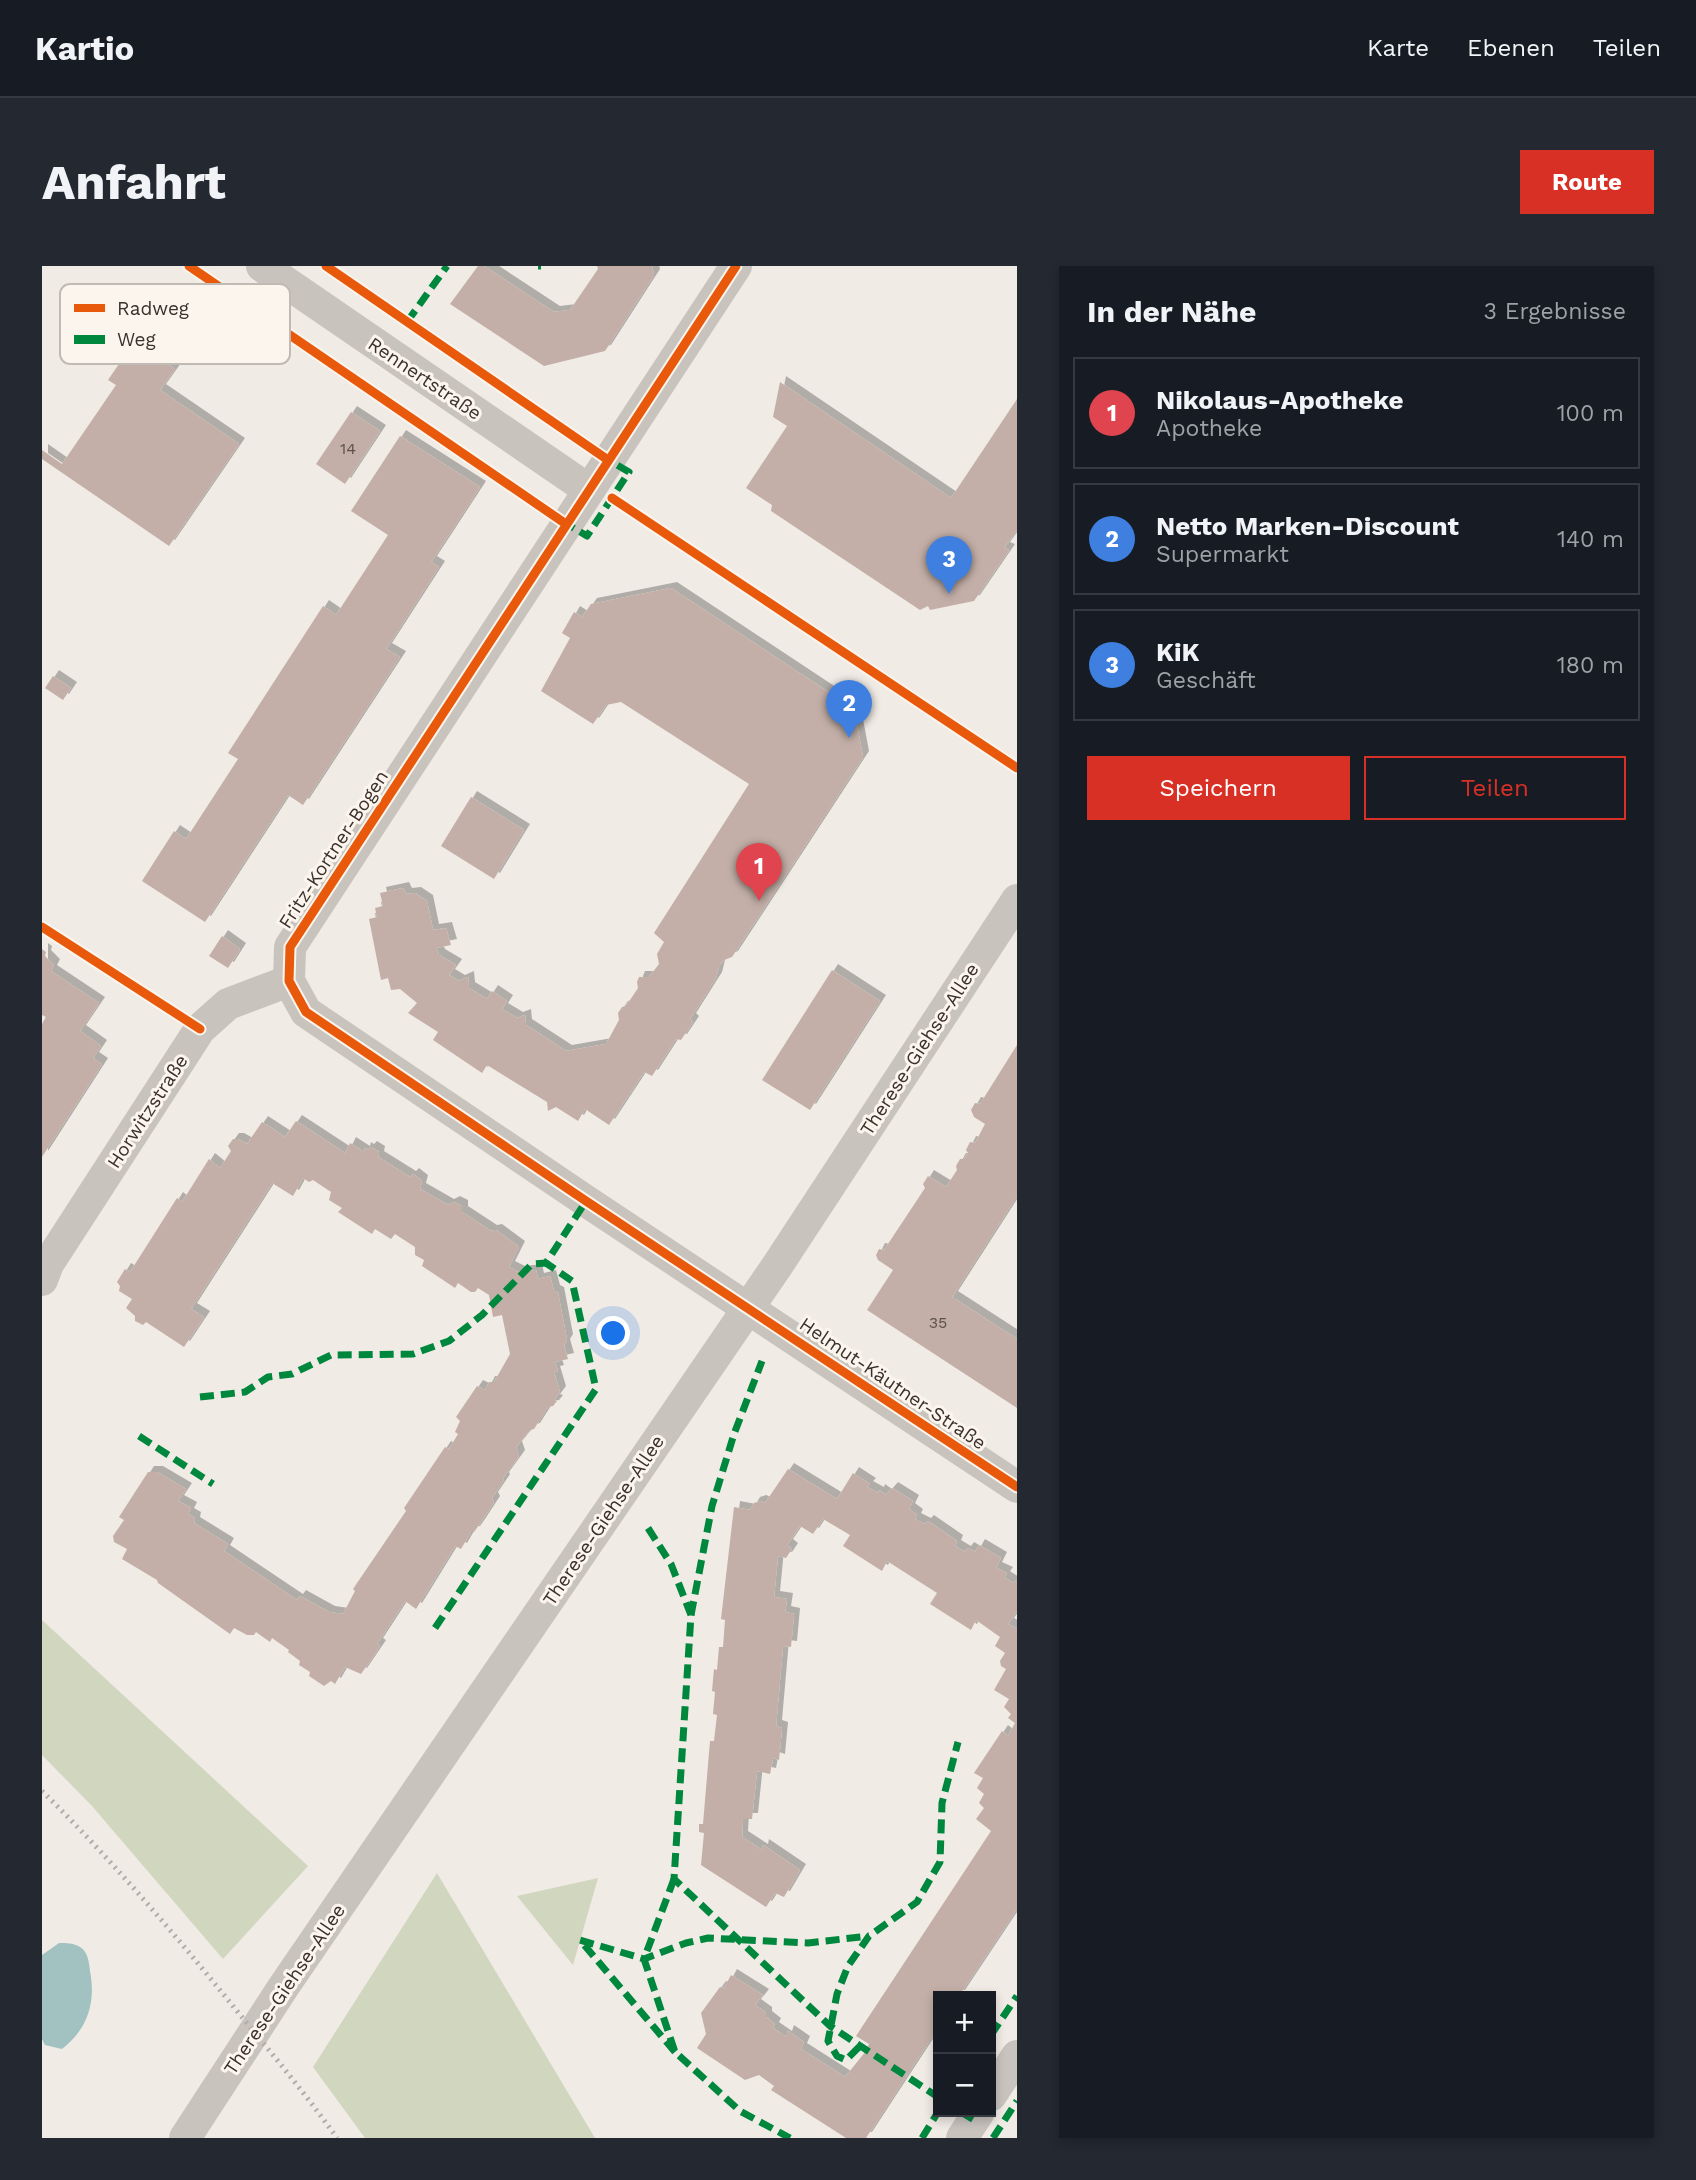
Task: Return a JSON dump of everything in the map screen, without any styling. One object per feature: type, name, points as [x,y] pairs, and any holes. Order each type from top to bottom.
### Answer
[{"type":"street","name":"Rennertstraße","points":[[262,266],[288,284]]},
{"type":"street","name":"Fritz-Kortner-Bogen","points":[[289,981],[290,947],[736,266]]},
{"type":"street","name":"Rennertstraße","points":[[290,285],[589,490]]},
{"type":"street","name":"Therese-Giehse-Allee","points":[[185,2138],[284,1986],[748,1308],[1017,900]]},
{"type":"street","name":"Horwitzstraße","points":[[42,1280],[48,1264],[200,1029],[228,1004],[289,981]]},
{"type":"street","points":[[289,981],[306,1012],[748,1308]]},
{"type":"street","name":"Helmut-Käutner-Straße","points":[[748,1308],[1017,1487]]},
{"type":"street","points":[[996,2088],[1017,2056]]},
{"type":"street","points":[[962,2138],[976,2117]]},
{"type":"green space","points":[[42,1620],[308,1866],[223,1959],[92,1806],[42,1755]]},
{"type":"green space","points":[[437,1873],[595,2138],[365,2138],[313,2067]]},
{"type":"green space","points":[[598,1878],[573,1965],[517,1896]]},
{"type":"water","points":[[59,1943],[75,1945],[85,1952],[92,1982],[91,2004],[84,2024],[62,2049],[45,2045],[42,2039],[42,1955]]},
{"type":"building","points":[[478,266],[484,266],[554,312],[570,310],[598,269],[597,266],[652,266],[654,275],[605,351],[544,366],[450,304]]},
{"type":"building","points":[[119,364],[167,364],[175,369],[160,390],[239,444],[169,546],[42,459],[42,450],[62,464],[116,385],[108,380]]},
{"type":"building","points":[[780,382],[951,498],[1017,399],[1017,530],[1004,548],[1009,550],[974,601],[930,610],[928,606],[920,610],[771,511],[772,505],[746,488],[787,426],[773,417]]},
{"type":"building","points":[[351,412],[380,431],[345,484],[316,464]]},
{"type":"building","points":[[400,436],[480,487],[431,562],[439,567],[386,649],[400,657],[303,805],[288,795],[205,922],[142,881],[174,831],[186,839],[238,759],[228,753],[323,606],[336,615],[388,535],[351,511]]},
{"type":"building","points":[[671,588],[854,709],[863,757],[732,957],[719,966],[716,978],[690,1019],[693,1022],[681,1040],[676,1039],[652,1076],[644,1072],[609,1125],[585,1109],[578,1121],[556,1107],[548,1111],[547,1102],[487,1065],[482,1073],[433,1040],[438,1032],[408,1013],[417,1003],[400,989],[391,990],[388,978],[381,980],[369,919],[377,917],[375,908],[383,906],[380,893],[403,888],[406,894],[415,893],[427,901],[433,930],[446,928],[451,945],[436,948],[439,955],[456,965],[449,975],[459,981],[468,977],[469,988],[487,999],[492,991],[507,1001],[502,1009],[517,1018],[525,1015],[526,1025],[566,1051],[606,1044],[619,1020],[618,1013],[638,988],[639,977],[649,977],[659,964],[657,954],[664,942],[654,933],[749,784],[621,702],[606,705],[593,724],[541,691],[570,638],[562,633],[574,612],[582,617],[591,604]]},
{"type":"building","points":[[53,676],[71,688],[63,700],[45,688]]},
{"type":"building","points":[[471,797],[524,830],[494,879],[441,846]]},
{"type":"building","points":[[222,936],[240,949],[228,968],[209,956]]},
{"type":"building","points":[[42,949],[54,965],[51,971],[99,1003],[80,1031],[101,1046],[93,1058],[102,1064],[42,1157],[42,1024],[46,1017],[42,1015]]},
{"type":"building","points":[[832,970],[880,1001],[810,1110],[762,1080]]},
{"type":"building","points":[[1017,1045],[1017,1196],[952,1297],[1017,1339],[1017,1408],[867,1310],[893,1270],[878,1260],[876,1255],[879,1249],[884,1250],[925,1188],[923,1184],[928,1176],[946,1187],[957,1170],[960,1159],[964,1159],[968,1153],[966,1150],[970,1142],[975,1143],[985,1124],[974,1117],[971,1110],[975,1103],[980,1104]]},
{"type":"building","points":[[296,1121],[345,1153],[350,1143],[364,1152],[365,1148],[368,1150],[371,1147],[379,1152],[378,1157],[410,1177],[413,1174],[422,1181],[420,1189],[448,1205],[454,1202],[462,1206],[462,1212],[491,1231],[496,1230],[519,1247],[509,1267],[519,1272],[536,1270],[538,1279],[550,1276],[554,1291],[558,1293],[568,1359],[555,1362],[558,1371],[554,1372],[560,1392],[554,1400],[557,1401],[548,1407],[534,1429],[530,1430],[516,1447],[519,1456],[503,1478],[492,1498],[494,1502],[474,1532],[471,1532],[461,1549],[455,1546],[416,1609],[405,1601],[361,1674],[345,1667],[335,1684],[331,1681],[324,1686],[309,1676],[310,1672],[299,1665],[300,1661],[272,1638],[270,1642],[256,1632],[254,1635],[247,1635],[234,1628],[230,1634],[157,1580],[122,1559],[127,1549],[114,1542],[113,1536],[124,1520],[119,1517],[148,1472],[157,1472],[186,1489],[178,1501],[191,1508],[188,1514],[195,1518],[194,1523],[228,1544],[224,1551],[297,1600],[300,1596],[329,1612],[343,1614],[355,1591],[353,1589],[406,1511],[404,1508],[445,1447],[449,1449],[458,1434],[455,1432],[460,1421],[456,1417],[477,1386],[485,1390],[489,1382],[494,1382],[510,1354],[502,1315],[493,1317],[489,1295],[478,1288],[471,1292],[458,1283],[455,1288],[422,1266],[424,1260],[415,1255],[415,1247],[395,1234],[391,1239],[375,1229],[372,1234],[338,1212],[342,1208],[329,1200],[331,1192],[313,1180],[309,1182],[303,1178],[293,1196],[272,1183],[191,1309],[204,1317],[184,1347],[146,1322],[143,1325],[135,1321],[135,1316],[126,1308],[132,1299],[119,1291],[117,1282],[125,1269],[130,1272],[177,1198],[182,1202],[209,1159],[220,1168],[231,1151],[228,1146],[233,1139],[247,1144],[262,1122],[285,1137]]},
{"type":"building","points":[[788,1469],[837,1499],[853,1473],[870,1484],[867,1487],[878,1493],[879,1490],[886,1495],[892,1488],[913,1501],[909,1509],[917,1515],[915,1519],[925,1524],[928,1521],[957,1541],[955,1546],[965,1552],[968,1548],[975,1552],[979,1545],[1001,1558],[996,1568],[1007,1573],[1004,1577],[1013,1583],[1017,1580],[1017,1611],[1008,1624],[1017,1629],[1017,1909],[962,1991],[933,1991],[933,2036],[866,2138],[846,2138],[771,2090],[774,2086],[759,2075],[745,2080],[697,2048],[706,2034],[701,2013],[720,1987],[724,1988],[731,1975],[763,1995],[755,2005],[775,2024],[773,2028],[786,2037],[788,2031],[804,2042],[801,2049],[845,2077],[869,2044],[856,2036],[991,1831],[976,1819],[984,1808],[979,1803],[984,1794],[977,1788],[983,1778],[974,1773],[1002,1731],[1008,1736],[1015,1723],[1008,1718],[1011,1714],[1004,1707],[1009,1699],[994,1690],[1006,1669],[1001,1666],[1000,1661],[1005,1653],[995,1646],[1000,1637],[976,1620],[971,1630],[930,1604],[937,1593],[887,1561],[882,1571],[843,1546],[850,1535],[823,1519],[813,1534],[800,1526],[787,1545],[792,1549],[786,1558],[778,1556],[774,1597],[787,1599],[785,1612],[794,1614],[791,1647],[783,1646],[776,1726],[782,1728],[779,1760],[773,1758],[770,1774],[757,1771],[752,1819],[743,1819],[742,1837],[762,1850],[763,1845],[800,1870],[784,1897],[775,1893],[766,1907],[701,1865],[704,1833],[699,1832],[699,1824],[703,1824],[710,1741],[714,1741],[717,1715],[713,1714],[715,1692],[712,1691],[719,1647],[723,1647],[725,1620],[721,1619],[734,1507],[750,1510],[754,1503],[765,1503]]},
{"type":"railway","points":[[42,1791],[120,1872],[169,1929],[278,2061],[337,2138]]},
{"type":"marked path","points":[[407,322],[447,266]]},
{"type":"marked path","points":[[562,521],[587,536],[629,472],[605,458]]},
{"type":"marked path","points":[[435,1628],[596,1389],[572,1281],[546,1263],[586,1201]]},
{"type":"marked path","points":[[200,1397],[245,1392],[268,1377],[292,1374],[331,1355],[413,1354],[449,1341],[482,1315],[532,1264],[546,1263]]},
{"type":"marked path","points":[[691,1615],[712,1506],[734,1434],[762,1361]]},
{"type":"marked path","points":[[139,1436],[213,1484]]},
{"type":"marked path","points":[[648,1528],[671,1564],[691,1615],[674,1879],[830,2026],[933,2094]]},
{"type":"marked path","points":[[859,2047],[846,2060],[837,2056],[828,2041],[837,1994],[848,1966],[869,1936],[917,1902],[940,1862],[942,1803],[958,1742]]},
{"type":"marked path","points":[[674,1879],[644,1959],[675,2052],[740,2111],[790,2138]]},
{"type":"marked path","points":[[675,2052],[580,1940],[644,1959],[686,1943],[708,1938],[808,1943],[869,1936]]},
{"type":"marked path","points":[[996,2028],[1017,1996]]},
{"type":"marked path","points":[[993,2138],[1017,2101]]},
{"type":"marked path","points":[[922,2138],[935,2117]]},
{"type":"marked path","points":[[969,2117],[974,2120]]},
{"type":"cycle path","points":[[189,266],[215,284]]},
{"type":"cycle path","points":[[326,266],[608,460]]},
{"type":"cycle path","points":[[736,266],[290,947],[289,981],[306,1012],[1017,1487]]},
{"type":"cycle path","points":[[290,335],[566,524]]},
{"type":"cycle path","points":[[612,498],[1017,768]]},
{"type":"cycle path","points":[[42,927],[200,1029]]},
{"type":"place","name":"KiK","points":[[949,594]]},
{"type":"place","name":"Netto Marken-Discount","points":[[849,738]]},
{"type":"place","name":"Nikolaus-Apotheke","points":[[759,901]]}]
